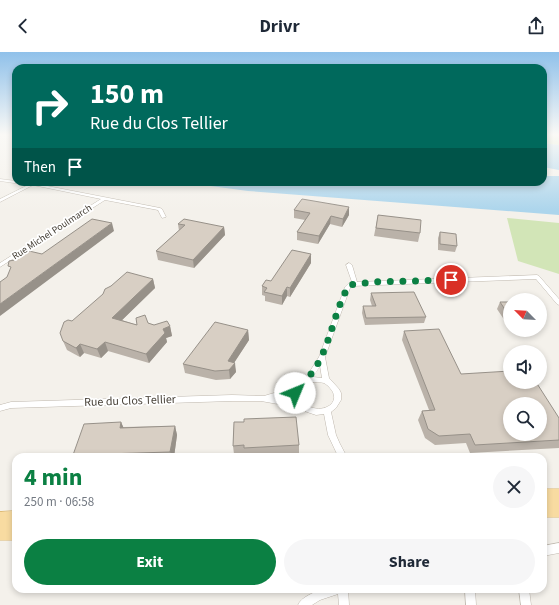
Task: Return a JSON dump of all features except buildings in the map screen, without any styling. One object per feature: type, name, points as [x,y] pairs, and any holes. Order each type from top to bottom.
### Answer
[{"type":"main road","points":[[547,496],[559,496]]},
{"type":"main road","points":[[547,510],[559,510]]},
{"type":"main road","points":[[0,519],[12,518]]},
{"type":"main road","points":[[0,532],[12,532]]},
{"type":"street","name":"Rue Michel Poulmarch","points":[[0,180],[12,181]]},
{"type":"street","points":[[0,201],[28,186]]},
{"type":"street","name":"Rue Michel Poulmarch","points":[[48,186],[160,209],[164,217]]},
{"type":"street","name":"Rue Michel Poulmarch","points":[[0,265],[104,198]]},
{"type":"street","points":[[349,265],[355,283],[537,277],[559,303]]},
{"type":"street","name":"Rue du Clos Tellier","points":[[261,398],[296,389],[302,382],[308,379],[322,357],[348,287],[355,283]]},
{"type":"street","name":"Rue du Clos Tellier","points":[[0,408],[11,405],[261,398],[299,405],[315,412],[327,410],[335,404],[338,396],[334,387],[326,381],[322,357]]},
{"type":"street","points":[[308,379],[316,378],[326,381]]},
{"type":"street","points":[[296,389],[295,397],[299,405]]},
{"type":"street","points":[[327,410],[329,428],[340,453]]},
{"type":"street","points":[[547,551],[559,548]]},
{"type":"street","points":[[306,604],[327,593]]},
{"type":"street","points":[[343,593],[344,605]]},
{"type":"street","points":[[470,593],[471,605]]},
{"type":"street","points":[[524,593],[526,605]]},
{"type":"green space","points":[[507,218],[559,223],[559,274],[518,261]]},
{"type":"water","points":[[547,160],[559,160],[559,170],[547,168]]},
{"type":"water","points":[[547,176],[559,176],[559,215],[248,191],[211,186],[547,186]]},
{"type":"route","points":[[295,393],[298,385],[308,379],[322,357],[349,285],[355,283],[372,282],[451,280]]}]
